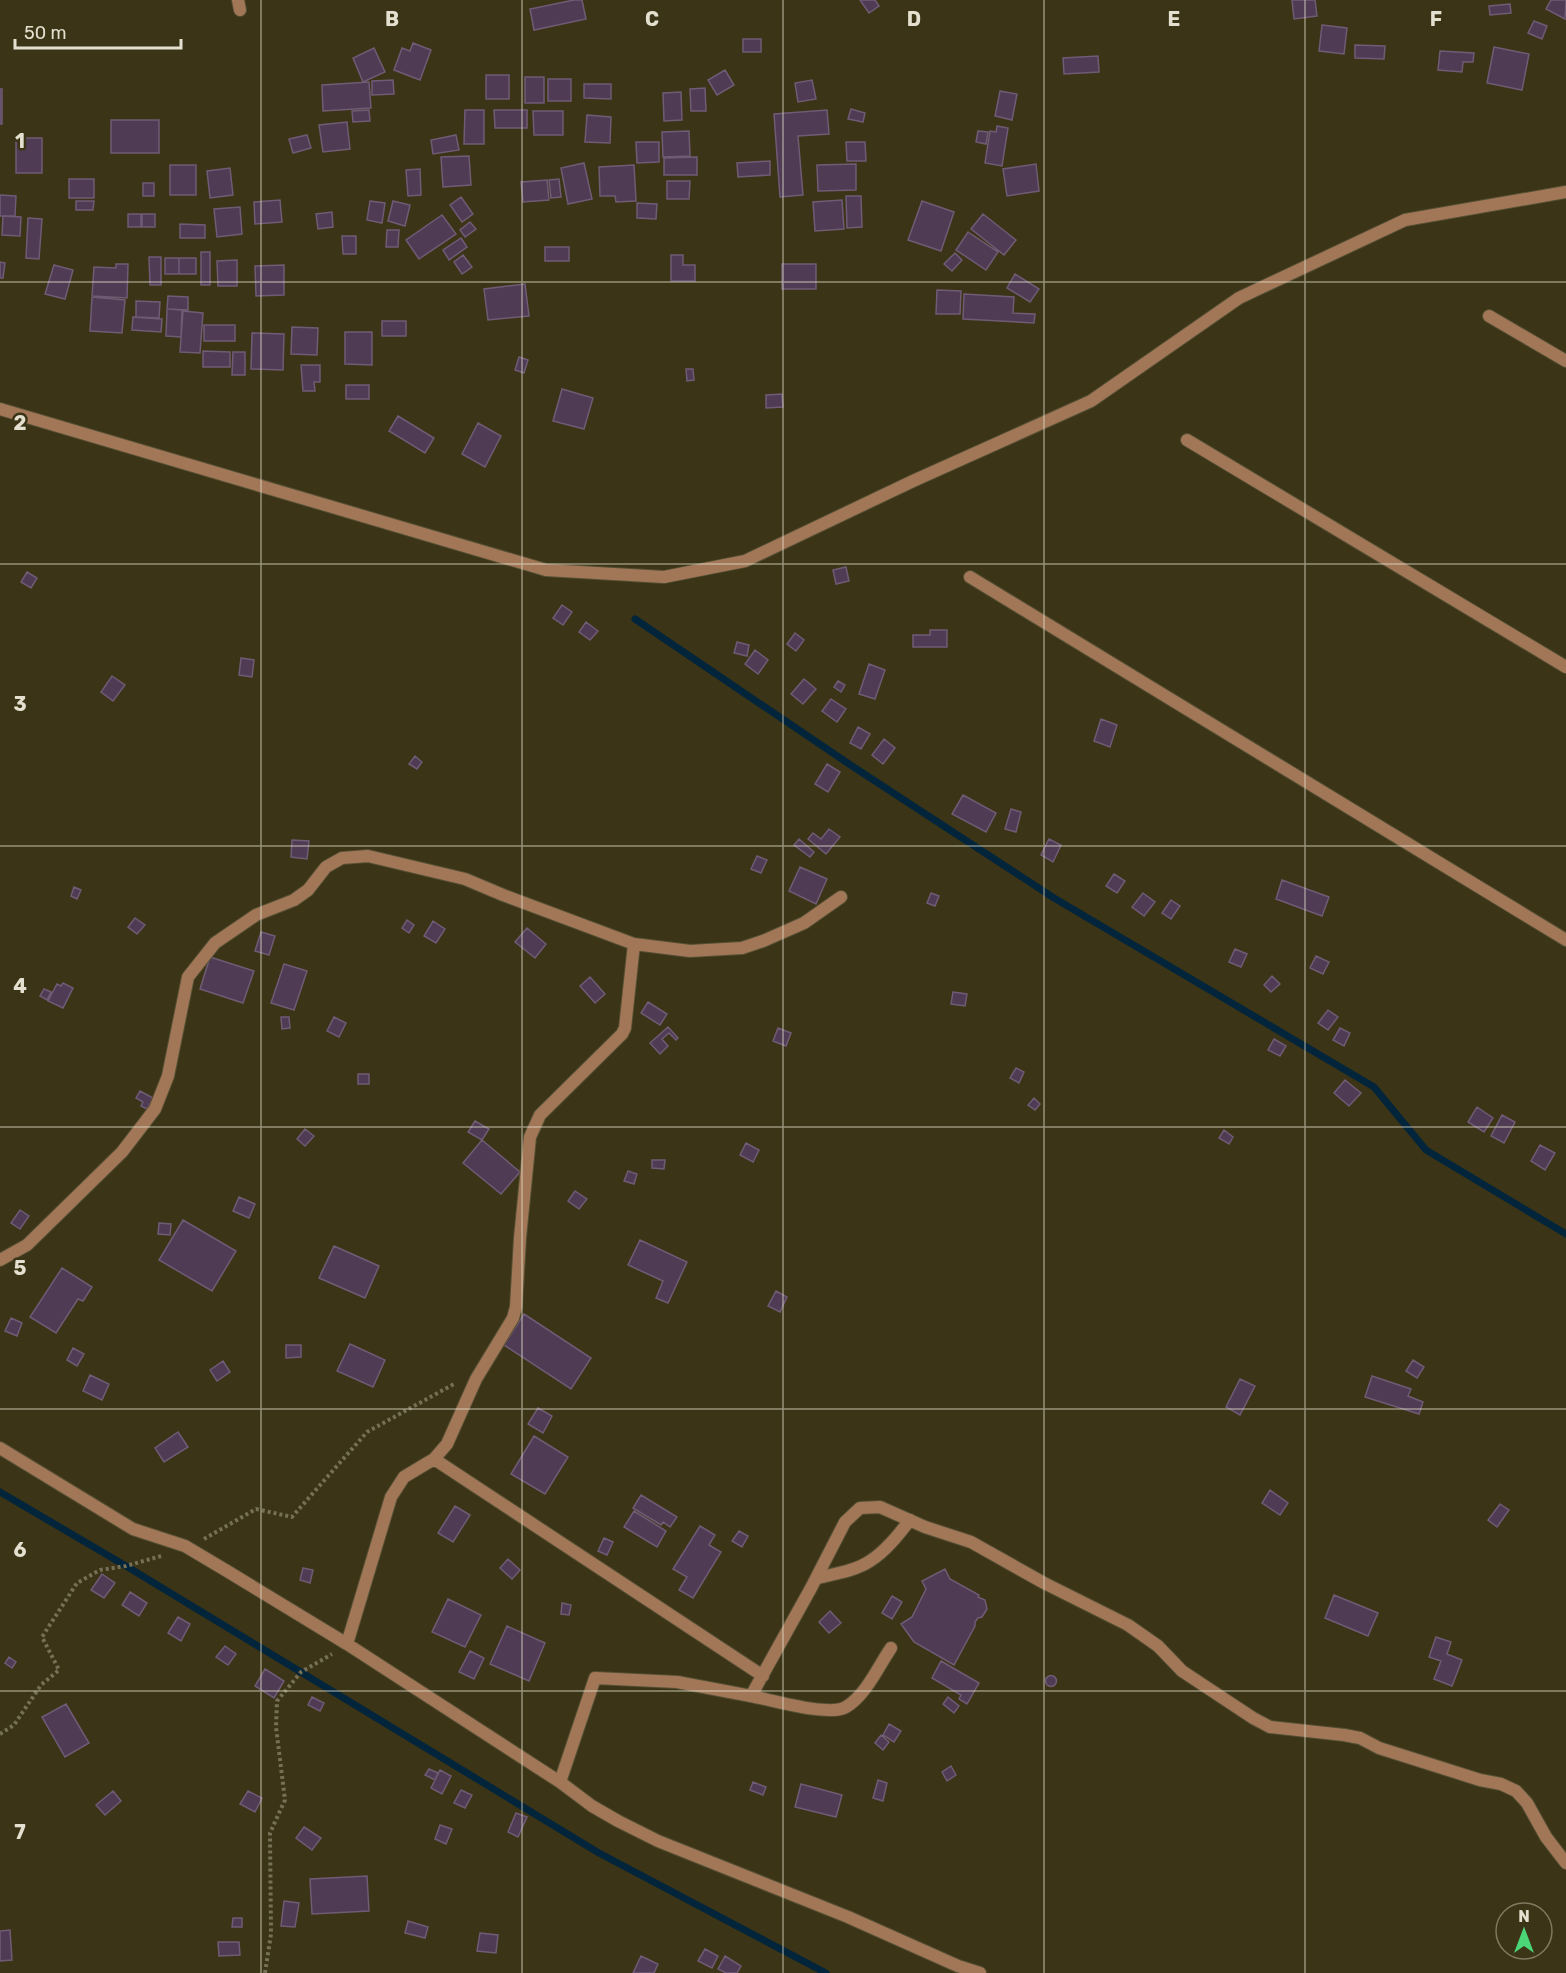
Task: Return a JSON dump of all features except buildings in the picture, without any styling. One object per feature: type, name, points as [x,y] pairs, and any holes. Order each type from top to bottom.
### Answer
[{"type":"street","points":[[0,409],[546,570],[664,577],[745,561],[913,481],[1091,401],[1239,298],[1405,220],[1566,192]]},
{"type":"street","points":[[1489,316],[1566,361]]},
{"type":"street","points":[[1187,440],[1566,668]]},
{"type":"street","points":[[970,578],[1566,940]]},
{"type":"street","points":[[0,1260],[27,1245],[122,1152],[155,1109],[168,1076],[188,977],[215,943],[256,915],[294,900],[308,890],[326,867],[342,858],[368,856],[465,879],[634,944],[690,951],[742,948],[763,941],[804,923],[841,897]]},
{"type":"street","points":[[347,1644],[391,1497],[404,1477],[434,1460],[447,1444],[476,1379],[513,1318],[516,1307],[530,1137],[540,1115],[622,1034],[625,1028],[634,944]]},
{"type":"street","points":[[0,1448],[133,1529],[188,1548],[347,1644],[618,1821],[658,1841],[848,1917],[958,1966],[980,1973]]},
{"type":"street","points":[[434,1460],[763,1676]]},
{"type":"street","points":[[751,1696],[817,1578],[845,1522],[860,1508],[880,1507],[971,1542],[1044,1583],[1128,1624],[1158,1646],[1182,1671],[1252,1718],[1270,1726],[1360,1738],[1379,1748],[1480,1780],[1501,1784],[1516,1791],[1527,1803],[1546,1837],[1566,1863]]},
{"type":"street","points":[[817,1578],[846,1571],[870,1561],[910,1520]]},
{"type":"street","points":[[560,1782],[595,1678],[676,1682],[832,1712],[846,1707],[861,1694],[891,1648]]},
{"type":"path","points":[[0,1734],[14,1725],[41,1685],[59,1670],[42,1637],[78,1583],[100,1570],[126,1566],[188,1548],[256,1509],[292,1517],[367,1432],[482,1368]]},
{"type":"path","points":[[265,1973],[271,1934],[270,1833],[285,1800],[276,1726],[277,1701],[301,1672],[347,1644]]},
{"type":"waterway","points":[[635,619],[849,764],[1054,898],[1374,1087],[1426,1150],[1566,1234]]},
{"type":"waterway","points":[[0,1492],[599,1853],[826,1973]]}]
